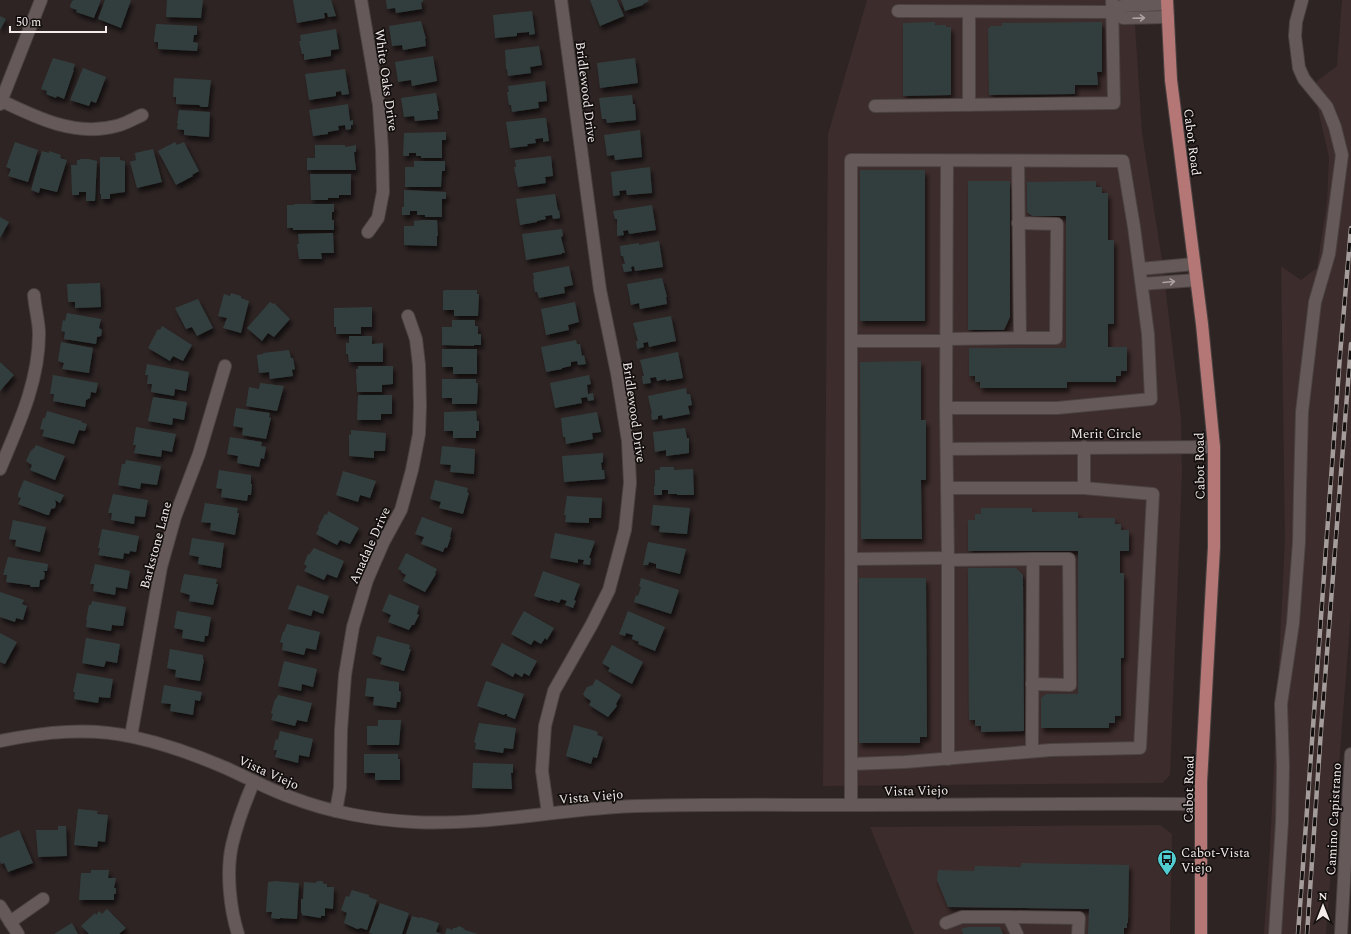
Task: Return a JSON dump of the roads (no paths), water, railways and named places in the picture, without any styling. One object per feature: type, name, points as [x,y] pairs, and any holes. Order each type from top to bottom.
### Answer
[{"type":"main road","name":"Cabot Road","points":[[1167,2],[1171,80],[1202,324],[1214,447],[1214,547],[1201,804],[1201,934]]},
{"type":"street","points":[[41,0],[1,102],[32,116],[64,126],[90,130],[117,126],[142,115]]},
{"type":"street","name":"White Oaks Drive","points":[[361,0],[379,105],[382,150],[383,192],[378,218],[368,232]]},
{"type":"street","name":"Bridlewood Drive","points":[[548,813],[542,771],[545,726],[554,691],[592,624],[609,590],[625,530],[630,482],[628,442],[617,373],[600,290],[561,0]]},
{"type":"street","points":[[1275,934],[1282,822],[1283,766],[1281,704],[1293,623],[1299,542],[1302,412],[1315,302],[1329,254],[1342,155],[1335,127],[1327,107],[1304,79],[1299,68],[1295,36],[1296,22],[1302,0]]},
{"type":"street","points":[[898,11],[969,12],[985,6],[1122,6],[1167,2]]},
{"type":"street","points":[[1111,6],[1123,18],[1168,17]]},
{"type":"street","points":[[875,106],[1114,103],[1111,6]]},
{"type":"street","points":[[969,12],[969,105]]},
{"type":"street","points":[[851,805],[851,160],[1123,161],[1140,269],[1148,334],[1151,399],[1057,408],[946,408]]},
{"type":"street","points":[[947,161],[946,408],[948,759]]},
{"type":"street","points":[[1018,161],[1020,338]]},
{"type":"street","points":[[851,341],[1056,338],[1056,224],[1018,223]]},
{"type":"street","points":[[1140,269],[1194,264]]},
{"type":"street","points":[[1142,284],[1196,280]]},
{"type":"street","points":[[0,469],[5,441],[30,394],[36,363],[39,334],[34,295]]},
{"type":"street","name":"Anadale Drive","points":[[336,810],[340,788],[341,730],[345,675],[353,627],[367,580],[383,543],[401,510],[412,470],[419,434],[419,365],[416,338],[408,316]]},
{"type":"street","name":"Barkstone Lane","points":[[131,736],[162,567],[175,517],[199,454],[225,366]]},
{"type":"street","points":[[1084,447],[1084,488]]},
{"type":"street","name":"Merit Circle","points":[[947,449],[1214,447]]},
{"type":"street","points":[[851,764],[948,759],[1032,751],[1140,748],[1153,494],[1084,488],[947,488]]},
{"type":"street","points":[[851,559],[1069,559],[1070,685],[1032,684]]},
{"type":"street","points":[[1032,751],[1033,559]]},
{"type":"street","name":"Vista Viejo","points":[[0,741],[35,734],[70,731],[101,732],[131,736],[171,747],[224,767],[293,799],[364,816],[410,822],[473,822],[548,813],[635,806],[1043,803],[1201,804]]},
{"type":"street","name":"Camino Capistrano","points":[[1341,934],[1351,754]]},
{"type":"street","points":[[238,934],[233,917],[230,880],[232,847],[239,818],[254,781]]},
{"type":"street","points":[[10,922],[43,899]]},
{"type":"street","points":[[0,906],[18,934]]},
{"type":"street","points":[[946,923],[962,917],[1079,918],[1078,934]]},
{"type":"street","points":[[1009,917],[1017,934]]},
{"type":"railway","points":[[1298,934],[1340,355],[1351,228]]},
{"type":"railway","points":[[1307,934],[1321,730],[1351,344]]},
{"type":"place","name":"Cabot-Vista Viejo","points":[[1167,876]]}]
